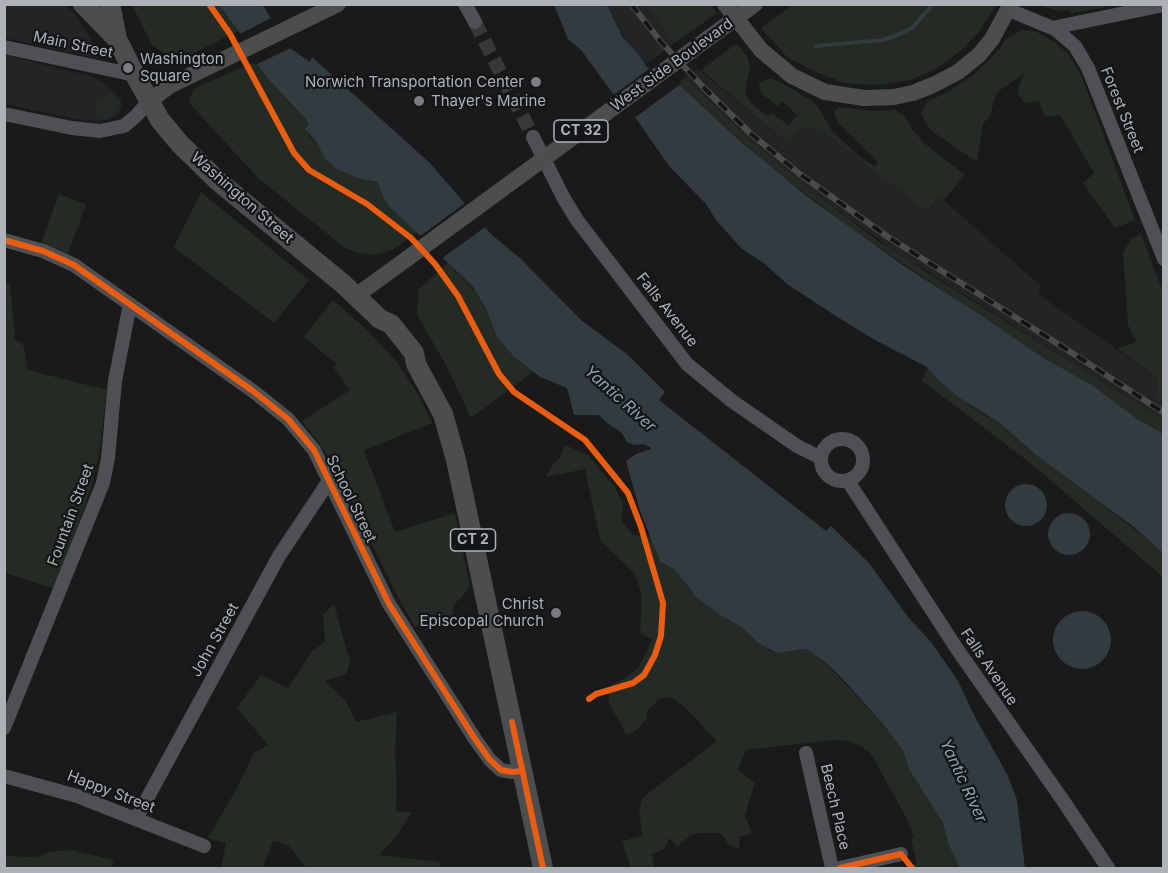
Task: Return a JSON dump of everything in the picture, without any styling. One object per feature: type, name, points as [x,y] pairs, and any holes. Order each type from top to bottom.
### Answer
[{"type":"highway","name":"CT 2","points":[[83,4],[117,39]]},
{"type":"highway","name":"CT 2","points":[[110,4],[117,39],[149,101]]},
{"type":"highway","name":"Washington Street","points":[[149,101],[171,133],[209,173],[357,295],[380,319],[390,322],[414,353],[416,364],[443,414],[455,454],[543,868]]},
{"type":"main road","points":[[149,101],[168,87],[338,4]]},
{"type":"main road","points":[[725,4],[761,50],[792,76],[825,92],[864,98],[907,94],[933,85],[952,75],[984,49],[1010,7]]},
{"type":"main road","name":"West Side Boulevard","points":[[357,295],[755,4]]},
{"type":"street","points":[[465,4],[475,22]]},
{"type":"street","points":[[1052,28],[1164,5]]},
{"type":"street","name":"Forest Street","points":[[1010,7],[1052,28],[1075,46],[1088,68],[1164,260]]},
{"type":"street","name":"Main Street","points":[[4,47],[135,75]]},
{"type":"street","points":[[4,114],[72,128],[100,131],[124,126],[149,101]]},
{"type":"street","name":"Falls Avenue","points":[[533,137],[568,207],[687,364],[732,401],[797,446],[821,458],[823,470],[831,478],[848,481],[957,649],[1108,868]]},
{"type":"street","name":"School Street","points":[[8,244],[65,260],[130,304],[288,419],[314,450],[388,604],[475,739],[495,766],[501,770],[522,771]]},
{"type":"street","name":"Fountain Street","points":[[4,728],[103,483],[108,459],[115,381],[130,304]]},
{"type":"street","points":[[821,458],[827,446],[832,442],[845,440],[857,446],[863,457],[862,469],[848,481]]},
{"type":"street","name":"John Street","points":[[136,819],[279,556],[329,481]]},
{"type":"street","name":"Beech Place","points":[[806,753],[832,868]]},
{"type":"street","name":"Happy Street","points":[[4,776],[55,789],[204,846]]},
{"type":"street","points":[[840,868],[901,854]]},
{"type":"shaded area","points":[[5,4],[65,5],[73,12],[91,38],[100,59],[5,38]]},
{"type":"shaded area","points":[[132,5],[219,5],[238,31],[184,58],[169,57],[152,45]]},
{"type":"shaded area","points":[[607,5],[645,5],[675,43],[645,66],[637,52],[624,38]]},
{"type":"shaded area","points":[[645,5],[710,5],[717,13],[675,43]]},
{"type":"shaded area","points":[[793,5],[996,5],[978,33],[962,50],[936,69],[910,80],[874,85],[844,83],[787,57],[761,28]]},
{"type":"shaded area","points":[[1040,5],[1120,5],[1071,13],[1070,10],[1057,11]]},
{"type":"shaded area","points":[[1022,30],[1037,32],[1056,43],[1069,55],[1081,75],[1135,220],[1115,228],[1083,183],[1094,173],[1060,115],[1045,117],[1039,101],[1024,103],[1017,92],[1024,74],[997,92],[989,118],[983,123],[977,162],[926,125],[921,112],[928,101],[971,77],[999,50],[1006,39]]},
{"type":"shaded area","points":[[737,43],[747,57],[750,68],[746,95],[751,103],[767,116],[772,114],[789,125],[797,115],[788,106],[781,102],[778,106],[762,94],[760,82],[769,78],[811,100],[818,107],[832,131],[875,167],[878,164],[877,161],[838,123],[834,112],[838,107],[873,111],[895,110],[904,116],[924,143],[965,175],[944,200],[939,196],[927,211],[826,135],[803,126],[788,144],[701,70]]},
{"type":"shaded area","points":[[5,55],[90,76],[102,82],[120,98],[122,106],[119,114],[109,120],[85,121],[5,104]]},
{"type":"shaded area","points":[[255,61],[270,81],[306,119],[308,124],[306,128],[310,137],[316,141],[327,161],[337,169],[356,178],[377,182],[383,197],[401,218],[418,232],[393,250],[374,255],[359,253],[345,248],[258,178],[191,105],[189,99],[194,89]]},
{"type":"shaded area","points":[[698,69],[788,144],[803,125],[826,135],[928,211],[939,196],[1042,287],[1038,294],[1158,378],[1156,397],[1163,402],[1163,419],[896,252],[822,199],[752,141],[685,78]]},
{"type":"shaded area","points":[[685,78],[752,141],[822,199],[877,240],[934,277],[1163,419],[1163,436],[1154,427],[1136,418],[1092,385],[1042,357],[854,231],[763,161],[698,103],[677,83]]},
{"type":"shaded area","points":[[114,93],[119,105],[113,115],[106,119],[94,116],[97,100]]},
{"type":"shaded area","points":[[201,192],[309,280],[274,323],[174,247]]},
{"type":"shaded area","points":[[59,194],[86,204],[68,254],[41,243]]},
{"type":"shaded area","points":[[1141,234],[1163,292],[1163,402],[1156,397],[1158,378],[1117,348],[1136,342],[1128,325],[1123,254],[1131,238]]},
{"type":"shaded area","points":[[448,263],[476,292],[500,342],[533,372],[471,418],[446,365],[417,315],[419,289]]},
{"type":"shaded area","points":[[4,283],[10,283],[15,339],[24,346],[28,370],[107,390],[99,455],[92,485],[55,589],[5,573]]},
{"type":"shaded area","points":[[333,300],[368,331],[396,361],[419,396],[432,423],[364,450],[395,532],[455,513],[470,586],[454,604],[452,618],[439,616],[415,627],[332,463],[302,421],[350,390],[333,367],[336,364],[304,337]]},
{"type":"shaded area","points":[[927,367],[938,380],[973,408],[1001,424],[1036,455],[1156,546],[1163,553],[1163,577],[1033,465],[922,381]]},
{"type":"shaded area","points":[[565,445],[588,455],[614,486],[623,504],[621,520],[633,535],[651,537],[659,561],[676,571],[692,593],[743,628],[765,648],[773,652],[808,650],[825,662],[878,719],[903,751],[909,768],[937,810],[960,868],[903,867],[917,864],[911,839],[914,838],[908,821],[870,753],[861,746],[848,741],[833,740],[746,750],[738,770],[755,783],[745,815],[752,834],[739,837],[740,846],[737,848],[729,845],[721,833],[699,833],[690,836],[678,846],[669,838],[665,849],[652,854],[654,868],[631,868],[622,841],[643,836],[639,813],[642,798],[717,741],[671,697],[659,699],[646,712],[647,718],[638,729],[630,734],[626,734],[609,703],[608,687],[624,679],[638,668],[652,640],[640,633],[642,595],[635,574],[600,540],[585,469],[546,477],[553,464],[560,458]]},
{"type":"shaded area","points":[[334,604],[350,662],[346,674],[325,681],[346,701],[356,722],[397,712],[396,811],[412,812],[397,836],[379,855],[439,862],[441,868],[306,868],[288,845],[273,841],[263,868],[221,868],[226,843],[208,838],[254,753],[268,745],[237,708],[261,675],[288,688],[312,651],[325,642],[323,614]]},
{"type":"shaded area","points":[[71,850],[114,860],[111,868],[5,868],[5,856],[36,857],[49,852]]},
{"type":"water","name":"Yantic River","points":[[219,5],[263,5],[287,46],[310,62],[312,57],[430,163],[491,234],[521,259],[581,320],[628,355],[665,392],[659,400],[826,531],[831,526],[869,563],[908,617],[931,642],[958,681],[1008,776],[1017,800],[1025,868],[960,868],[949,845],[942,821],[909,769],[903,751],[882,723],[840,676],[808,650],[777,653],[761,645],[740,626],[696,597],[675,570],[660,562],[639,508],[626,461],[636,454],[651,449],[650,447],[627,442],[621,432],[599,415],[574,415],[567,388],[540,377],[514,357],[498,339],[485,307],[473,287],[389,206],[377,182],[356,178],[337,169],[325,159],[316,141],[305,129],[308,124],[306,119],[256,63],[240,33]]},
{"type":"water","points":[[554,5],[607,5],[623,38],[637,52],[646,66],[677,83],[741,142],[808,197],[901,264],[1042,357],[1092,385],[1136,418],[1159,431],[1164,436],[1163,553],[1134,527],[1036,455],[1001,424],[958,397],[927,367],[839,318],[787,284],[765,264],[741,248],[716,220],[706,204],[670,167],[637,120],[611,91],[581,50],[568,39]]},
{"type":"water","points":[[1026,484],[1041,490],[1047,505],[1041,520],[1026,526],[1011,520],[1005,505],[1011,490]]},
{"type":"water","points":[[1069,513],[1084,519],[1090,534],[1084,549],[1069,555],[1054,549],[1048,534],[1054,519]]},
{"type":"water","points":[[1082,611],[1093,613],[1106,624],[1111,640],[1109,651],[1098,664],[1082,669],[1071,667],[1058,656],[1053,640],[1055,629],[1066,616]]},
{"type":"pier","points":[[273,17],[293,47],[255,65],[238,35]]},
{"type":"pier","points":[[653,66],[682,83],[633,119],[612,96]]},
{"type":"pier","points":[[468,201],[488,225],[441,259],[419,237]]},
{"type":"waterway","points":[[816,46],[883,40],[900,34],[913,27],[933,4]]},
{"type":"tunnel","points":[[475,22],[533,137]]},
{"type":"railway","points":[[631,4],[661,42],[705,89],[751,134],[801,175],[888,237],[1164,413]]},
{"type":"cycle path","points":[[209,4],[230,34],[294,153],[309,170],[367,204],[411,238],[435,264],[458,296],[499,374],[514,392],[585,440],[628,493],[641,527],[663,603],[661,636],[655,655],[644,675],[633,683],[596,694],[589,699]]},
{"type":"cycle path","points":[[4,240],[43,251],[74,265],[253,391],[288,419],[314,450],[389,604],[475,739],[490,760],[501,770],[522,771]]},
{"type":"cycle path","points":[[512,722],[543,868]]},
{"type":"cycle path","points":[[840,868],[901,854],[912,868]]},
{"type":"place","name":"Washington Square","points":[[128,68]]},
{"type":"place","name":"Norwich Transportation Center","points":[[536,82]]},
{"type":"place","name":"Thayer's Marine","points":[[419,101]]},
{"type":"place","name":"Christ Episcopal Church","points":[[556,613]]}]
